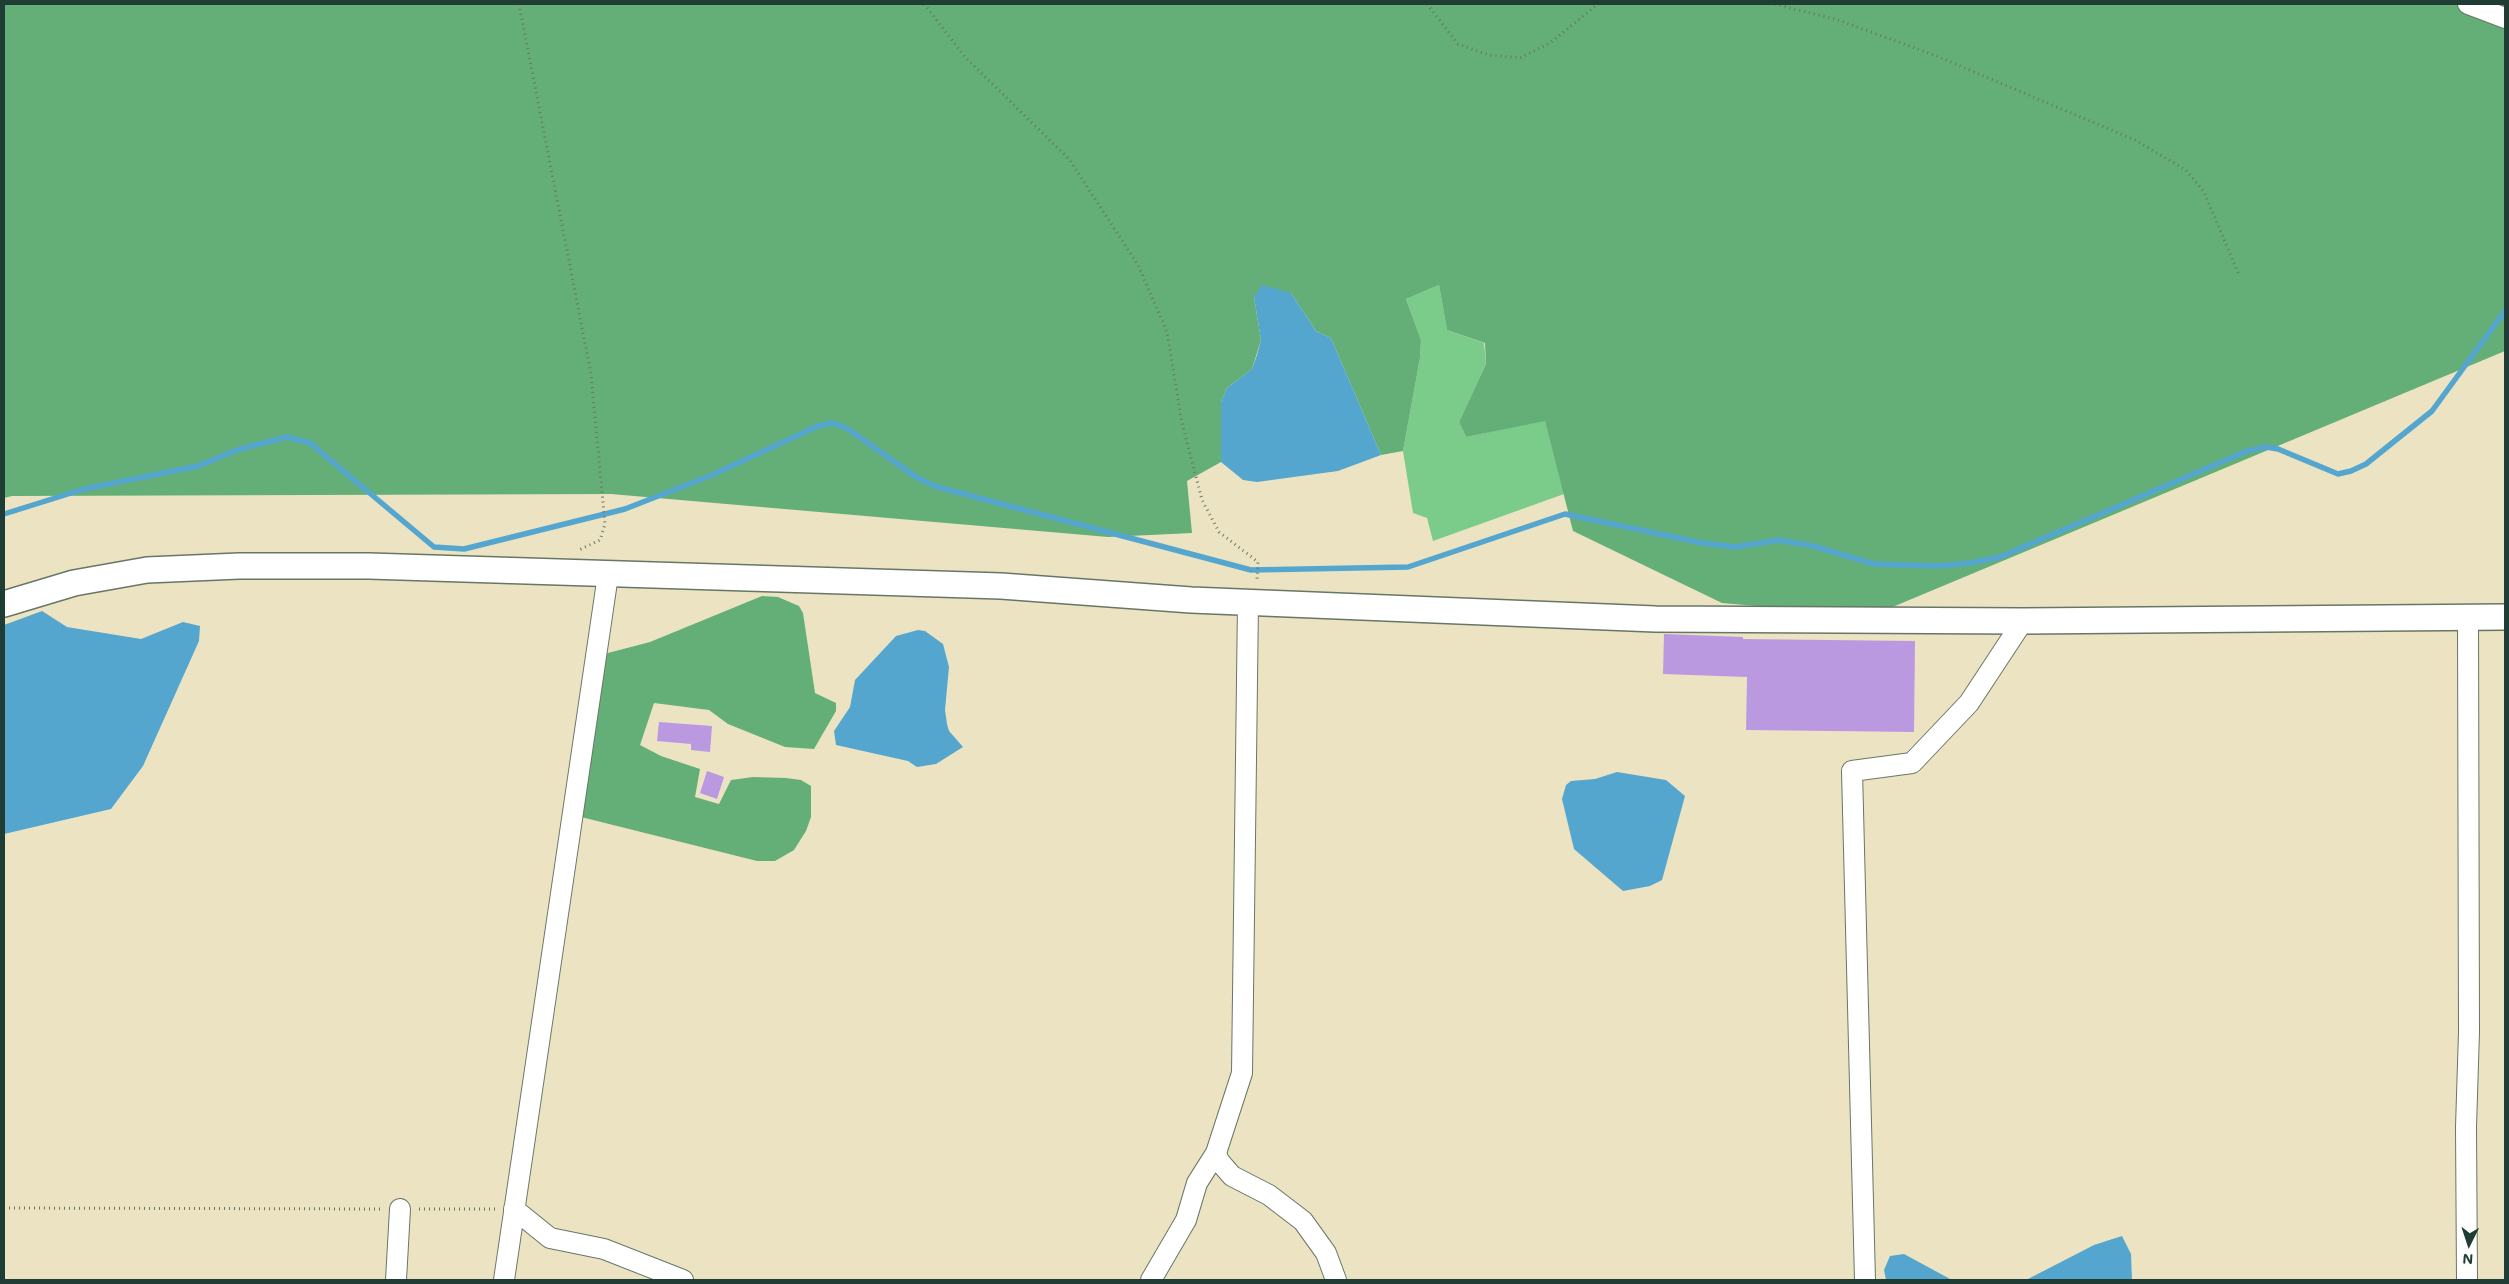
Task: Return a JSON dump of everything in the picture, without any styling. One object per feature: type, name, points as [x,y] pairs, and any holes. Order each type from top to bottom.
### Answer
[{"type":"street","points":[[2468,4],[2505,18]]},
{"type":"street","points":[[4,604],[74,583],[147,570],[239,566],[369,566],[1002,586],[1248,602],[1655,619],[2023,621],[2505,617]]},
{"type":"street","points":[[504,1280],[608,575]]},
{"type":"street","points":[[1151,1280],[1186,1220],[1197,1183],[1216,1154],[1242,1073],[1248,602]]},
{"type":"street","points":[[2467,1280],[2466,1127],[2469,1032],[2468,617]]},
{"type":"street","points":[[1865,1280],[1852,771],[1912,763],[1969,703],[2023,621]]},
{"type":"street","points":[[1216,1154],[1219,1161],[1232,1176],[1269,1195],[1303,1221],[1326,1253],[1336,1280]]},
{"type":"street","points":[[396,1280],[400,1209]]},
{"type":"street","points":[[514,1209],[550,1238],[604,1249],[683,1280]]},
{"type":"path","points":[[519,4],[591,374],[605,524]]},
{"type":"path","points":[[924,4],[966,58],[1069,159],[1138,265],[1167,332],[1182,423],[1202,500],[1219,532],[1258,562],[1258,580]]},
{"type":"path","points":[[1427,4],[1458,44],[1489,55],[1520,58],[1550,43],[1598,4]]},
{"type":"path","points":[[1774,4],[1838,20],[1934,56],[2136,140],[2186,170],[2204,192],[2239,275]]},
{"type":"path","points":[[4,1208],[514,1209]]},
{"type":"green space","points":[[4,4],[2505,4],[2505,351],[1871,616],[1722,603],[1573,531],[1545,421],[1466,437],[1459,422],[1486,364],[1485,343],[1447,330],[1439,285],[1406,299],[1421,340],[1420,358],[1403,451],[1381,455],[1331,338],[1316,331],[1291,293],[1254,297],[1261,340],[1252,369],[1227,388],[1221,402],[1221,462],[1187,481],[1192,533],[1108,537],[611,494],[12,496],[4,498]]},
{"type":"green space","points":[[1439,285],[1447,330],[1484,343],[1486,364],[1459,422],[1466,437],[1545,420],[1564,494],[1433,541],[1427,518],[1413,513],[1403,451],[1420,358],[1421,340],[1406,299]]},
{"type":"green space","points":[[762,596],[778,597],[799,606],[803,613],[815,693],[836,703],[836,711],[814,749],[785,747],[728,724],[709,710],[654,703],[640,745],[661,756],[700,769],[695,797],[719,804],[731,780],[753,777],[786,778],[801,780],[811,786],[811,817],[806,831],[794,850],[775,861],[757,861],[581,817],[604,654],[650,642]]},
{"type":"water","points":[[1262,285],[1291,293],[1316,331],[1331,338],[1381,455],[1338,471],[1257,482],[1243,480],[1221,462],[1221,402],[1227,388],[1252,369],[1257,355],[1261,340],[1254,297]]},
{"type":"water","points":[[42,611],[67,627],[141,639],[183,622],[200,626],[199,641],[143,766],[111,809],[4,834],[4,625]]},
{"type":"water","points":[[918,630],[925,631],[943,644],[949,667],[945,710],[947,724],[949,731],[963,747],[936,764],[917,767],[908,761],[836,745],[834,731],[850,707],[855,680],[896,636]]},
{"type":"water","points":[[1617,772],[1666,780],[1685,796],[1662,880],[1650,886],[1623,891],[1574,849],[1562,799],[1566,785],[1571,781],[1595,779]]},
{"type":"water","points":[[2122,1236],[2131,1254],[2132,1280],[2026,1280],[2094,1245]]},
{"type":"water","points":[[1904,1254],[1952,1280],[1886,1280],[1884,1270],[1890,1256]]},
{"type":"building","points":[[1664,634],[1743,637],[1743,639],[1915,641],[1914,732],[1746,730],[1747,677],[1663,674]]},
{"type":"building","points":[[659,722],[712,726],[710,752],[691,750],[691,744],[657,741]]},
{"type":"building","points":[[707,771],[724,777],[717,799],[700,793]]},
{"type":"waterway","points":[[4,514],[84,489],[198,466],[237,450],[287,437],[310,443],[434,547],[464,549],[625,509],[712,475],[818,426],[833,423],[848,429],[916,477],[934,486],[1251,570],[1408,567],[1565,514],[1702,543],[1735,547],[1779,540],[1813,546],[1874,564],[1939,566],[1971,563],[2000,557],[2247,451],[2266,447],[2278,449],[2338,474],[2351,471],[2366,464],[2432,411],[2505,311]]}]
